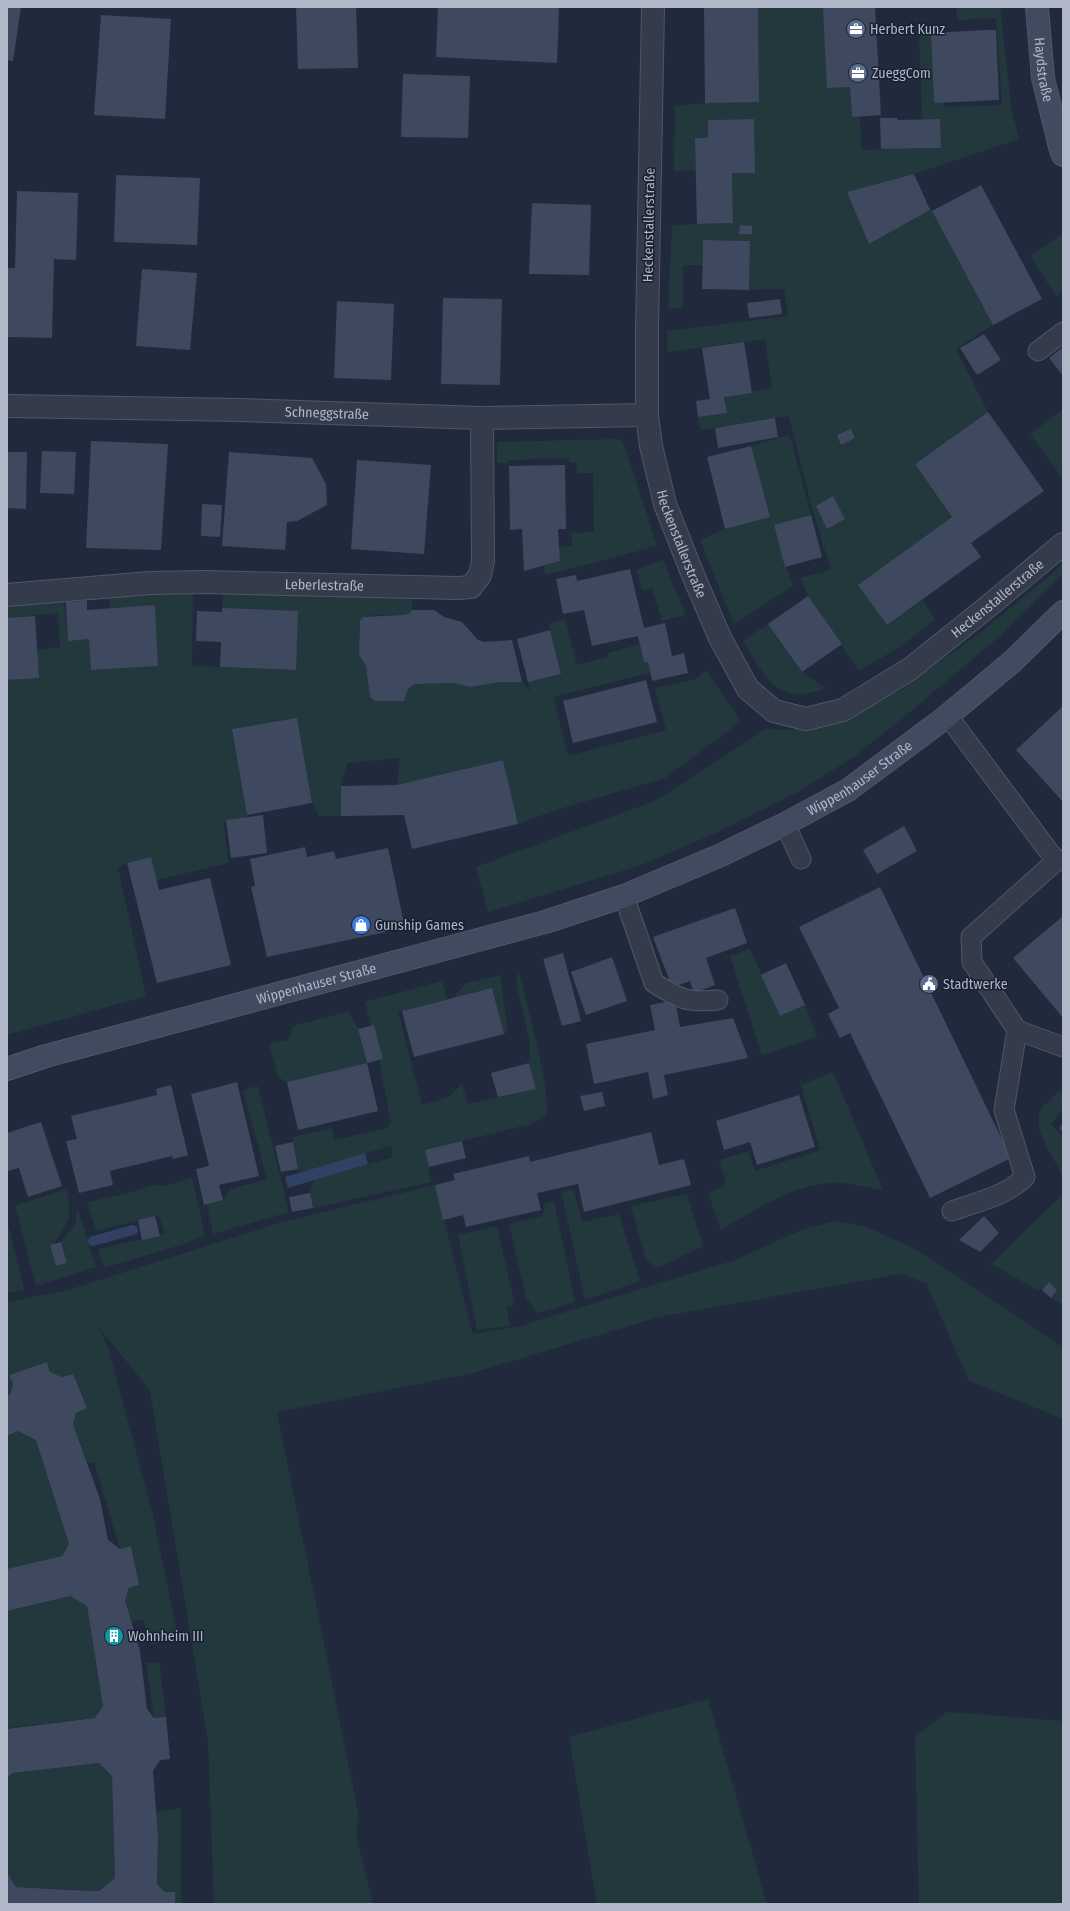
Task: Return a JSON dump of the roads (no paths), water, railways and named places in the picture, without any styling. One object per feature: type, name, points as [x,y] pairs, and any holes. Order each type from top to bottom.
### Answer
[{"type":"street","name":"Heckenstallerstraße","points":[[653,7],[647,330],[647,415],[651,446],[665,504],[713,624],[748,689],[774,711],[806,719],[843,710],[910,669],[991,605],[1063,544]]},
{"type":"street","name":"Haydstraße","points":[[1037,7],[1043,78],[1063,155]]},
{"type":"street","name":"Schneggstraße","points":[[7,406],[241,410],[482,418],[647,415]]},
{"type":"street","name":"Leberlestraße","points":[[7,595],[150,583],[205,582],[444,588],[471,587],[480,575],[483,561],[482,418]]},
{"type":"street","name":"Wippenhauser Straße","points":[[7,1069],[46,1056],[352,972],[496,936],[624,896],[721,855],[785,824],[848,790],[948,716],[1013,661],[1063,612]]},
{"type":"lane","points":[[1038,351],[1063,332]]},
{"type":"lane","points":[[948,716],[1059,860],[971,937],[972,962],[1017,1030],[1063,1047]]},
{"type":"lane","points":[[785,824],[801,859]]},
{"type":"lane","points":[[624,896],[654,983],[677,997],[688,1001],[718,1000]]},
{"type":"lane","points":[[952,1211],[1008,1190],[1018,1185],[1025,1177],[1004,1110],[1017,1030]]},
{"type":"water","points":[[365,1153],[368,1164],[288,1188],[285,1177]]},
{"type":"waterway","points":[[93,1241],[133,1230]]},
{"type":"place","name":"Herbert Kunz","points":[[856,29]]},
{"type":"place","name":"ZueggCom","points":[[858,73]]},
{"type":"place","name":"Gunship Games","points":[[361,925]]},
{"type":"place","name":"Stadtwerke","points":[[929,984]]},
{"type":"place","name":"Wohnheim III","points":[[114,1636]]}]
